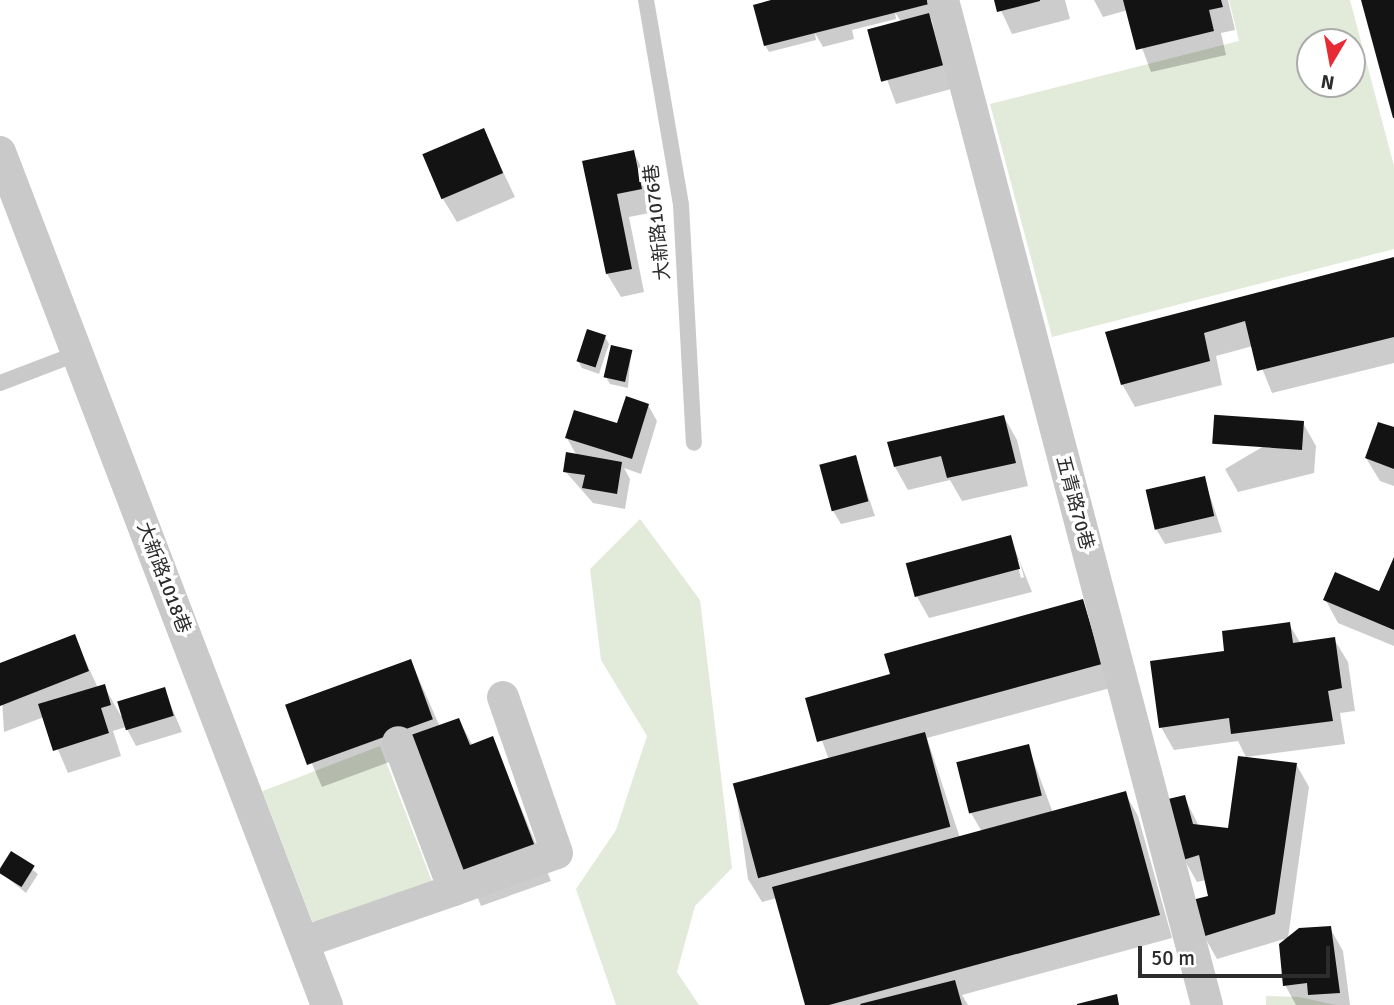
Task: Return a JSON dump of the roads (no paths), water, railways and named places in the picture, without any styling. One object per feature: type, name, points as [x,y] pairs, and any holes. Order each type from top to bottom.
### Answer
[{"type":"street","name":"五青路70巷","points":[[943,0],[1207,1005]]},
{"type":"street","name":"大新路1018巷","points":[[0,152],[327,1005]]},
{"type":"street","points":[[304,942],[557,853],[503,697]]},
{"type":"street","points":[[398,743],[454,890]]},
{"type":"lane","name":"大新路1076巷","points":[[646,0],[681,205],[694,443]]},
{"type":"lane","points":[[0,383],[76,354]]}]
